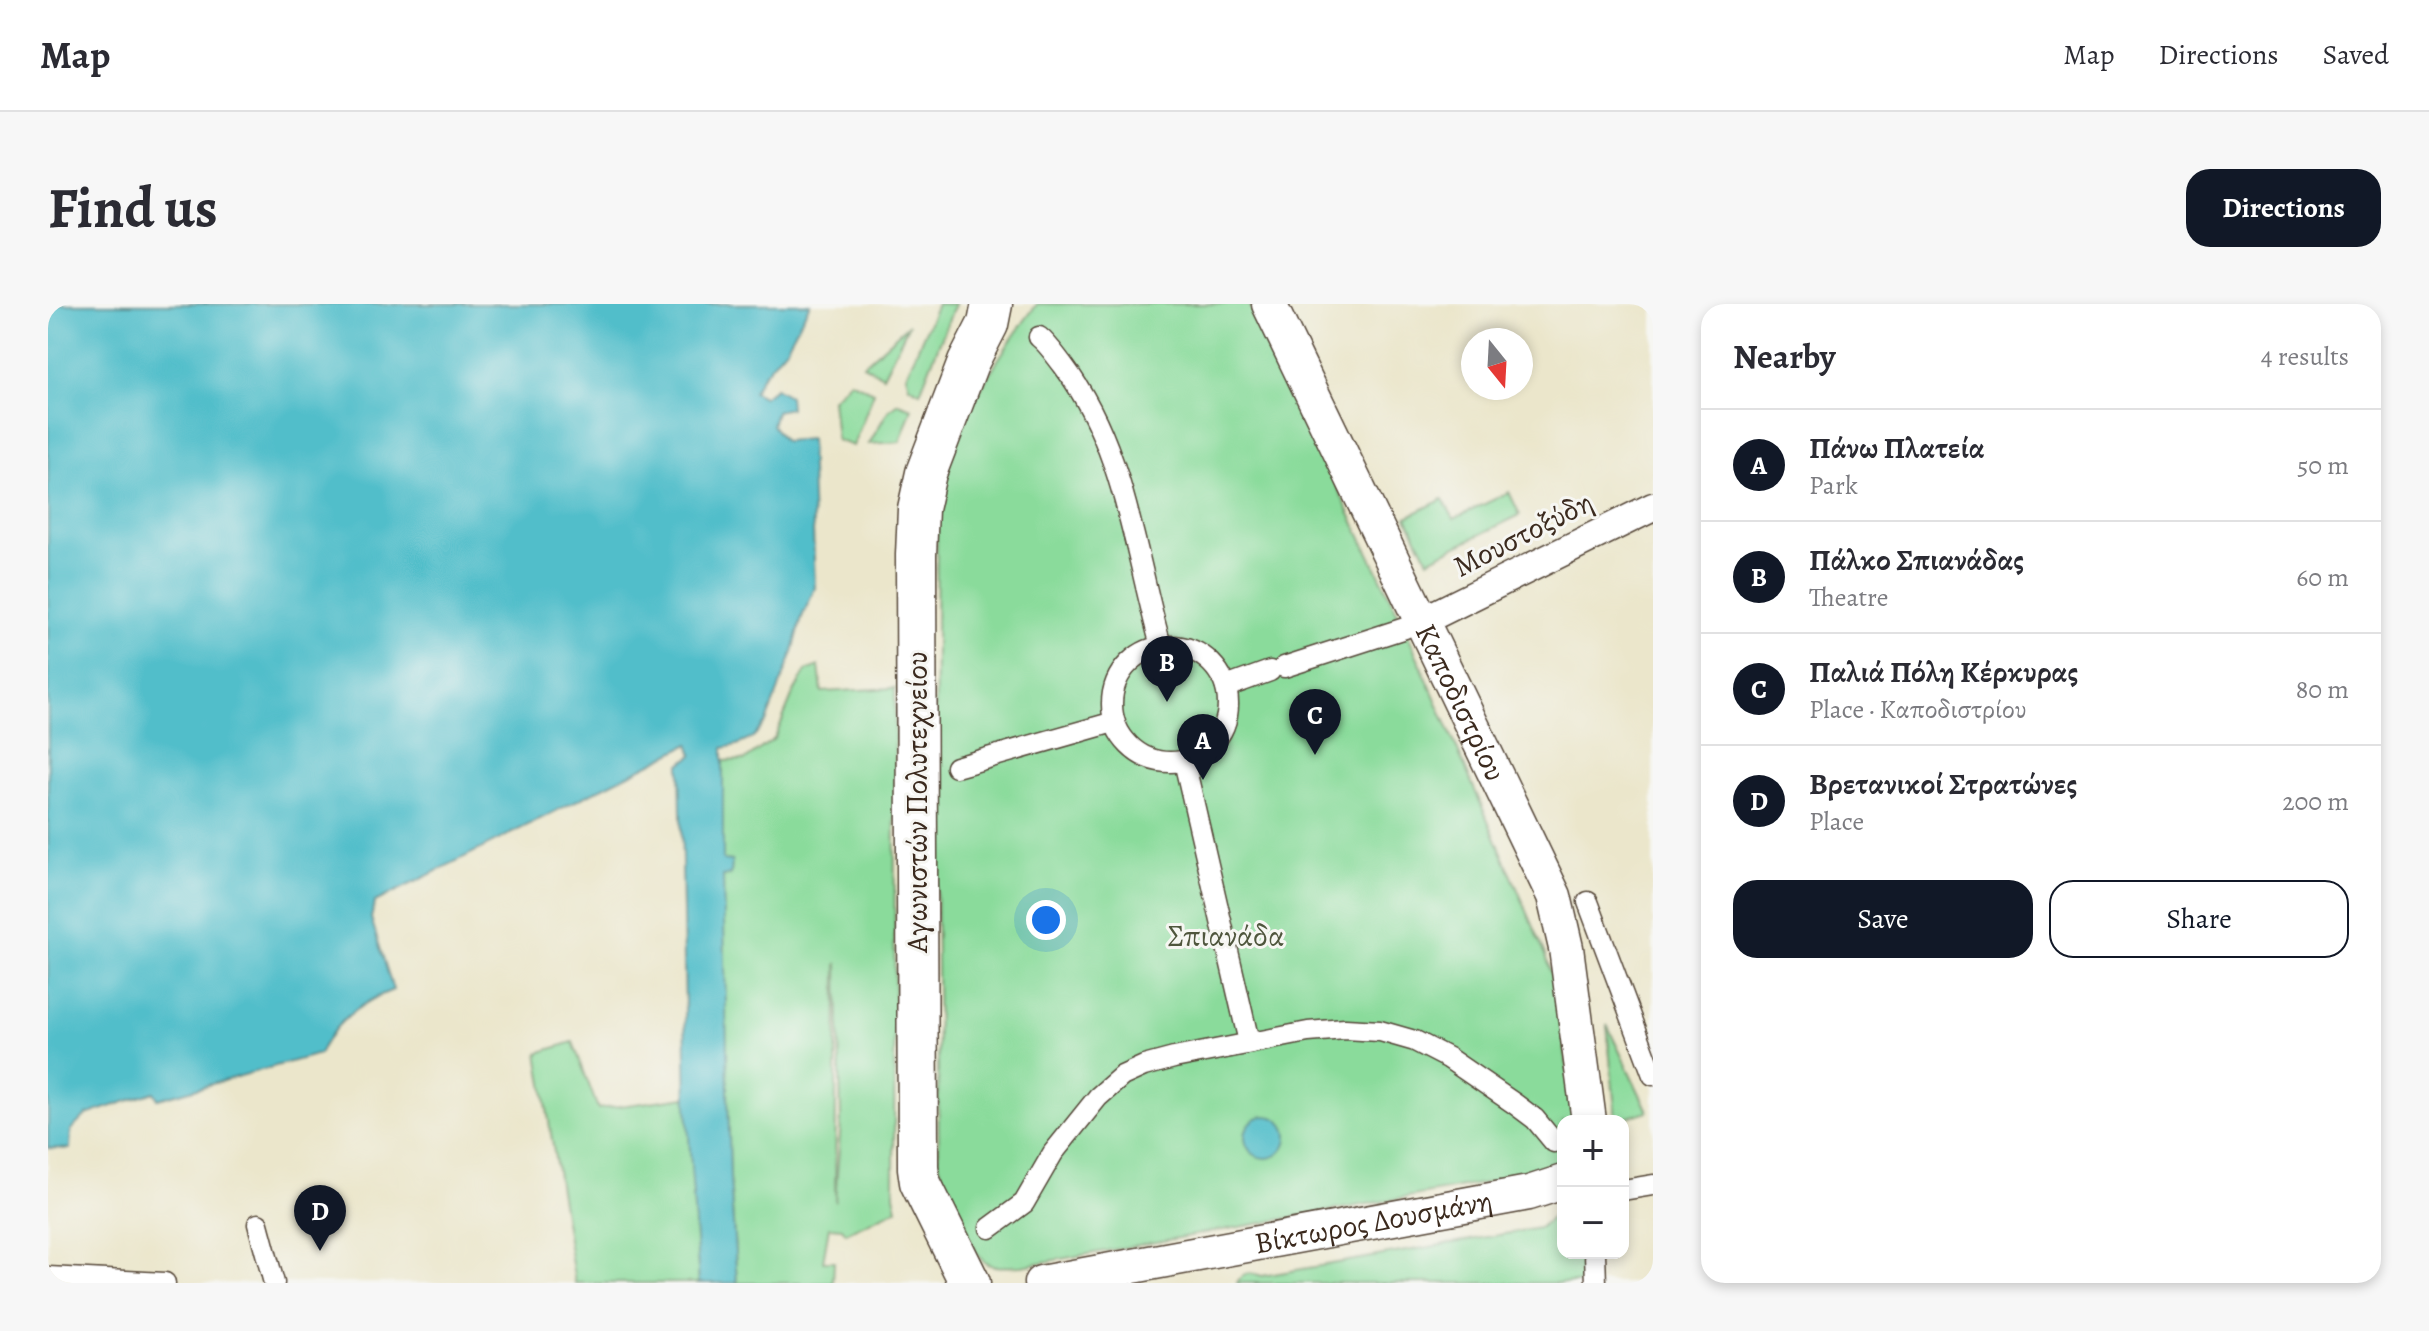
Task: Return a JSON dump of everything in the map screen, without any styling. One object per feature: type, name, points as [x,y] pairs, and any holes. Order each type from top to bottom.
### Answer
[{"type":"main road","name":"Αγωνιστών Πολυτεχνείου","points":[[970,1283],[920,1182],[918,1168],[916,555],[918,509],[926,473],[968,363],[995,311]]},
{"type":"street","name":"Καποδιστρίου","points":[[1269,304],[1414,625],[1554,896],[1566,948],[1588,1115]]},
{"type":"street","points":[[1039,337],[1068,371],[1085,398],[1112,457],[1161,646]]},
{"type":"street","name":"Μουστοξύδη","points":[[1414,625],[1653,507]]},
{"type":"street","points":[[1226,687],[1414,625]]},
{"type":"street","points":[[1175,645],[1203,655],[1221,674],[1226,687],[1229,706],[1224,725],[1208,748],[1184,761],[1163,762],[1144,756],[1127,744],[1114,722],[1111,708],[1112,693],[1125,666],[1147,650],[1161,646],[1175,645]]},
{"type":"street","points":[[956,767],[1114,722]]},
{"type":"street","points":[[1184,761],[1249,1042]]},
{"type":"street","points":[[1588,902],[1653,1075]]},
{"type":"street","points":[[990,1228],[1024,1203],[1053,1153],[1110,1084],[1122,1076],[1150,1064],[1308,1032],[1345,1029],[1380,1031],[1426,1045],[1535,1119],[1554,1142]]},
{"type":"street","name":"Βίκτωρος Δουσμάνη","points":[[1041,1283],[1529,1193],[1557,1184]]},
{"type":"street","points":[[1629,1189],[1653,1185]]},
{"type":"street","points":[[258,1224],[274,1283]]},
{"type":"street","points":[[1595,1259],[1596,1283]]},
{"type":"street","points":[[48,1277],[165,1283]]},
{"type":"green space","points":[[937,304],[955,304],[920,392],[909,386],[906,375]]},
{"type":"green space","name":"Σπιανάδα","points":[[1037,304],[1249,304],[1405,628],[1546,955],[1558,995],[1573,1115],[1557,1115],[1557,1170],[1022,1266],[992,1266],[978,1255],[958,1215],[939,1163],[935,768],[937,524],[942,492],[959,434],[1001,355]]},
{"type":"green space","points":[[909,324],[883,376],[863,365]]},
{"type":"green space","points":[[850,381],[874,392],[853,446],[836,440],[832,399]]},
{"type":"green space","points":[[898,403],[912,408],[900,442],[869,444],[888,411]]},
{"type":"green space","points":[[1509,492],[1520,515],[1428,560],[1407,517],[1443,499],[1454,519]]},
{"type":"green space","points":[[819,666],[822,692],[895,688],[894,1195],[897,1209],[846,1233],[842,1228],[829,1227],[823,1261],[834,1261],[833,1283],[737,1283],[730,1177],[723,950],[723,875],[731,861],[723,861],[722,761],[745,760],[775,738],[806,671]],"holes":[[[838,964],[841,1121],[835,1202]]]},
{"type":"green space","points":[[1607,1025],[1648,1111],[1629,1117],[1615,1115]]},
{"type":"green space","points":[[573,1042],[598,1109],[687,1097],[699,1283],[575,1283],[538,1053]]},
{"type":"green space","points":[[1557,1216],[1557,1259],[1582,1259],[1583,1283],[1237,1283],[1247,1274],[1262,1276],[1539,1228]]},
{"type":"water","points":[[48,304],[810,304],[786,348],[761,377],[753,392],[763,397],[775,388],[789,396],[790,408],[776,411],[772,425],[784,441],[810,439],[815,588],[766,722],[753,738],[723,748],[723,860],[732,861],[731,875],[723,876],[730,1177],[737,1283],[699,1283],[687,1108],[680,764],[693,755],[689,744],[375,902],[371,918],[393,990],[350,1015],[332,1033],[319,1054],[158,1099],[154,1092],[86,1115],[71,1130],[70,1149],[48,1148]]},
{"type":"water","points":[[1266,1116],[1281,1122],[1287,1137],[1281,1152],[1266,1158],[1251,1152],[1245,1137],[1251,1122]]},
{"type":"place","name":"Πάλκο Σπιανάδας","points":[[1167,702]]},
{"type":"place","name":"Παλιά Πόλη Κέρκυρας","points":[[1315,755]]},
{"type":"place","name":"Πάνω Πλατεία","points":[[1203,780]]},
{"type":"place","name":"Βρετανικοί Στρατώνες","points":[[320,1251]]}]
